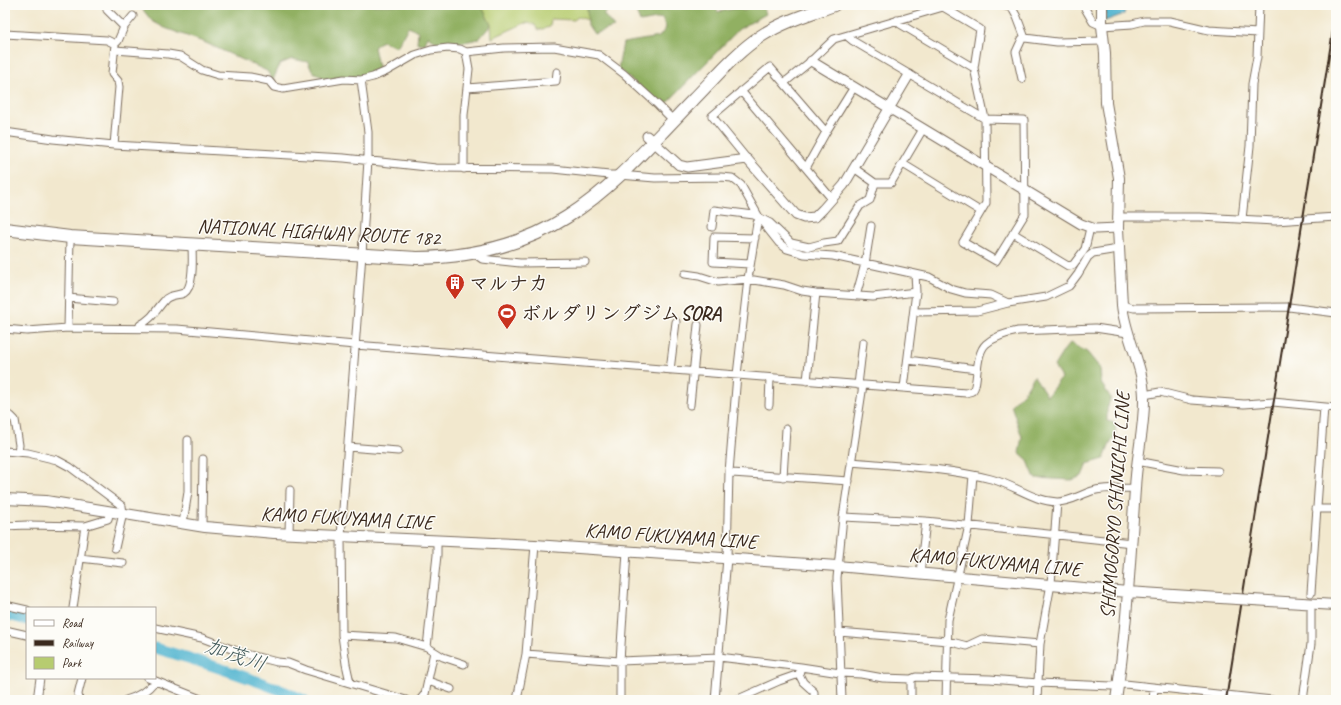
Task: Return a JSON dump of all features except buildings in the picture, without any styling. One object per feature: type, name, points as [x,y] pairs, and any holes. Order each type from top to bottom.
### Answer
[{"type":"highway","name":"NATIONAL HIGHWAY ROUTE 182","points":[[670,118],[732,49],[758,28],[773,19],[811,5]]},
{"type":"highway","name":"NATIONAL HIGHWAY ROUTE 182","points":[[5,222],[71,229],[363,251],[418,258],[446,258],[475,254],[518,241],[549,228],[567,218],[594,198],[650,138],[736,55],[760,36],[776,27],[834,5]]},
{"type":"highway","name":"NATIONAL HIGHWAY ROUTE 182","points":[[5,229],[70,237],[192,245],[363,251],[439,250],[464,248],[490,243],[513,236],[562,212],[614,175]]},
{"type":"main road","name":"SHIMOGORYO SHINICHI LINE","points":[[1102,5],[1106,103],[1119,178],[1117,217],[1122,305],[1128,333],[1137,361],[1144,395],[1144,419],[1137,461],[1128,592],[1119,685],[1116,700]]},
{"type":"main road","name":"KAMO FUKUYAMA LINE","points":[[5,499],[46,501],[202,526],[289,534],[437,540],[627,551],[837,566],[1128,592],[1336,605]]},
{"type":"street","points":[[1002,5],[1012,8],[1025,38]]},
{"type":"street","points":[[1083,5],[1093,22],[1102,26],[1132,24],[1144,21],[1170,21],[1209,30],[1258,33]]},
{"type":"street","points":[[1242,219],[1250,146],[1252,84],[1257,57],[1259,5]]},
{"type":"street","points":[[784,83],[834,39],[943,7],[980,29],[974,68],[985,119],[986,203],[963,242],[996,261],[1025,214],[1024,120],[985,119],[853,42],[847,36]]},
{"type":"street","points":[[107,10],[124,27]]},
{"type":"street","points":[[114,144],[119,87],[118,81],[112,74],[115,47],[124,27],[133,16]]},
{"type":"street","points":[[897,20],[900,24],[974,68]]},
{"type":"street","points":[[5,34],[107,40],[115,47],[180,56],[202,70],[218,75],[269,81],[274,87],[283,89],[344,79],[362,80],[387,71],[415,55],[431,50],[448,48],[460,49],[466,52],[504,48],[554,47],[599,55],[624,74],[670,118]]},
{"type":"street","points":[[1022,79],[1016,52],[1022,39],[1025,38],[1057,42],[1104,41]]},
{"type":"street","points":[[464,169],[464,115],[468,69],[466,52]]},
{"type":"street","points":[[810,61],[1081,224],[1095,229],[1118,228]]},
{"type":"street","points":[[826,132],[770,67],[712,116],[796,215],[804,218],[814,217],[832,199],[844,184],[909,75]]},
{"type":"street","points":[[467,88],[556,81],[557,72]]},
{"type":"street","points":[[350,682],[342,635],[341,536],[363,251],[368,160],[368,132],[362,80]]},
{"type":"street","points":[[806,168],[854,87]]},
{"type":"street","points":[[741,91],[832,199]]},
{"type":"street","points":[[854,168],[875,183],[891,183],[923,129]]},
{"type":"street","points":[[5,132],[53,139],[290,154],[368,160],[430,168],[553,169],[655,178],[696,176],[732,178],[741,184],[760,219],[779,243],[787,249],[804,254],[833,256],[929,277],[951,289],[965,293],[990,295],[1008,303]]},
{"type":"street","points":[[650,138],[679,165],[687,167],[747,159]]},
{"type":"street","points":[[903,164],[980,211]]},
{"type":"street","points":[[712,227],[714,210],[754,215],[770,223],[791,243],[809,247],[838,241],[860,206],[870,200],[875,183]]},
{"type":"street","points":[[1117,217],[1200,217],[1275,221],[1336,217]]},
{"type":"street","points":[[715,700],[727,558],[729,472],[737,376],[750,264],[757,223],[760,219]]},
{"type":"street","points":[[856,296],[865,264],[871,226]]},
{"type":"street","points":[[1013,233],[1068,266],[1074,265],[1084,249],[1090,228]]},
{"type":"street","points":[[68,328],[70,237]]},
{"type":"street","points":[[750,264],[713,262],[714,237],[755,238]]},
{"type":"street","points":[[140,328],[140,325],[148,321],[154,315],[165,299],[171,295],[184,292],[186,290],[192,272],[192,245]]},
{"type":"street","points":[[914,312],[977,310],[1046,297],[1069,286],[1092,253],[1118,249]]},
{"type":"street","points":[[475,254],[482,259],[520,263],[585,262]]},
{"type":"street","points":[[685,274],[699,276],[718,282],[748,279],[784,285],[802,291],[873,298],[916,292]]},
{"type":"street","points":[[904,388],[916,292],[915,274]]},
{"type":"street","points":[[807,381],[816,293]]},
{"type":"street","points":[[68,298],[114,302]]},
{"type":"street","points":[[1122,305],[1134,308],[1289,306],[1336,313]]},
{"type":"street","points":[[670,370],[676,322]]},
{"type":"street","points":[[690,406],[698,325]]},
{"type":"street","points":[[5,329],[27,331],[68,328],[177,328],[355,345],[966,393],[972,391],[975,387],[976,369],[981,350],[992,339],[1018,331],[1095,328],[1128,333]]},
{"type":"street","points":[[842,700],[836,578],[861,385],[863,342]]},
{"type":"street","points":[[908,360],[976,369]]},
{"type":"street","points":[[769,405],[770,378]]},
{"type":"street","points":[[1144,395],[1160,392],[1192,400],[1244,404],[1273,402],[1336,408]]},
{"type":"street","points":[[1311,593],[1324,407]]},
{"type":"street","points":[[5,416],[11,416],[15,420],[19,446],[18,452]]},
{"type":"street","points":[[783,477],[786,428]]},
{"type":"street","points":[[183,523],[188,492],[188,440]]},
{"type":"street","points":[[348,446],[398,451]]},
{"type":"street","points":[[5,451],[44,456],[57,460],[70,467],[122,506],[115,548]]},
{"type":"street","points":[[202,526],[203,459]]},
{"type":"street","points":[[1137,461],[1184,470],[1218,471]]},
{"type":"street","points":[[852,462],[930,469],[973,475],[994,480],[1038,499],[1057,502],[1068,501],[1103,489],[1135,488]]},
{"type":"street","points":[[729,472],[849,481]]},
{"type":"street","points":[[946,700],[948,620],[969,525],[973,475]]},
{"type":"street","points":[[289,534],[290,490]]},
{"type":"street","points":[[1037,700],[1040,644],[1051,584],[1057,502]]},
{"type":"street","points":[[1316,509],[1336,509]]},
{"type":"street","points":[[5,526],[85,526],[108,518],[110,511]]},
{"type":"street","points":[[843,517],[926,521],[1132,543]]},
{"type":"street","points":[[920,573],[926,521]]},
{"type":"street","points":[[75,607],[85,526]]},
{"type":"street","points":[[427,646],[437,555],[437,540]]},
{"type":"street","points":[[517,700],[526,654],[535,545]]},
{"type":"street","points":[[620,700],[620,661],[627,551]]},
{"type":"street","points":[[80,558],[123,563]]},
{"type":"street","points":[[5,604],[26,610]]},
{"type":"street","points":[[1303,700],[1312,644],[1311,610]]},
{"type":"street","points":[[156,628],[202,638],[242,653],[277,662],[288,663],[306,670],[406,700]]},
{"type":"street","points":[[5,630],[26,635]]},
{"type":"street","points":[[839,632],[948,642],[967,646],[982,639],[1040,644]]},
{"type":"street","points":[[342,635],[396,638],[427,646],[443,657],[464,664]]},
{"type":"street","points":[[420,700],[425,694],[434,652]]},
{"type":"street","points":[[526,654],[620,661],[719,657],[800,671],[861,674],[883,678],[990,678],[1038,683],[1112,686],[1125,684],[1272,700]]},
{"type":"street","points":[[736,700],[800,671]]},
{"type":"street","points":[[800,671],[803,682],[814,692],[814,700]]},
{"type":"street","points":[[37,700],[40,679]]},
{"type":"street","points":[[79,700],[78,694],[82,679]]},
{"type":"street","points":[[126,700],[134,698],[152,685],[151,679]]},
{"type":"street","points":[[151,679],[203,700]]},
{"type":"street","points":[[911,700],[912,679]]},
{"type":"street","points":[[428,681],[451,689]]},
{"type":"street","points":[[1153,700],[1154,688]]},
{"type":"green space","points":[[139,5],[481,5],[491,25],[479,39],[449,45],[438,44],[428,36],[425,44],[417,43],[418,31],[408,27],[397,47],[382,41],[374,47],[379,71],[359,78],[327,80],[312,71],[308,62],[292,59],[280,64],[273,80],[267,71],[206,43],[165,28],[152,21]]},
{"type":"green space","points":[[481,5],[587,5],[588,20],[578,17],[574,20],[551,19],[550,27],[538,30],[534,24],[525,23],[492,38],[491,25]]},
{"type":"green space","points":[[587,5],[616,5],[603,14],[614,27],[594,34],[588,25]]},
{"type":"green space","points":[[616,5],[715,5],[718,12],[737,8],[744,11],[748,8],[747,5],[763,5],[766,14],[739,29],[664,106],[618,69],[623,43],[659,37],[666,28],[662,18],[640,22],[634,7]]},
{"type":"green space","points":[[1070,343],[1087,352],[1100,368],[1101,383],[1111,398],[1107,408],[1107,421],[1115,423],[1116,434],[1104,459],[1087,464],[1082,476],[1072,480],[1035,478],[1028,461],[1019,453],[1022,437],[1011,405],[1025,391],[1034,376],[1047,396],[1061,378],[1054,366]]},
{"type":"water","points":[[1106,5],[1126,5],[1124,14],[1105,21]]},
{"type":"waterway","name":"加茂川","points":[[5,614],[26,620]]},
{"type":"waterway","name":"加茂川","points":[[156,648],[231,672],[304,700]]},
{"type":"railway","points":[[1226,700],[1336,12]]},
{"type":"place","name":"マルナカ","points":[[455,300]]},
{"type":"place","name":"ボルダリングジムSORA","points":[[507,330]]}]
